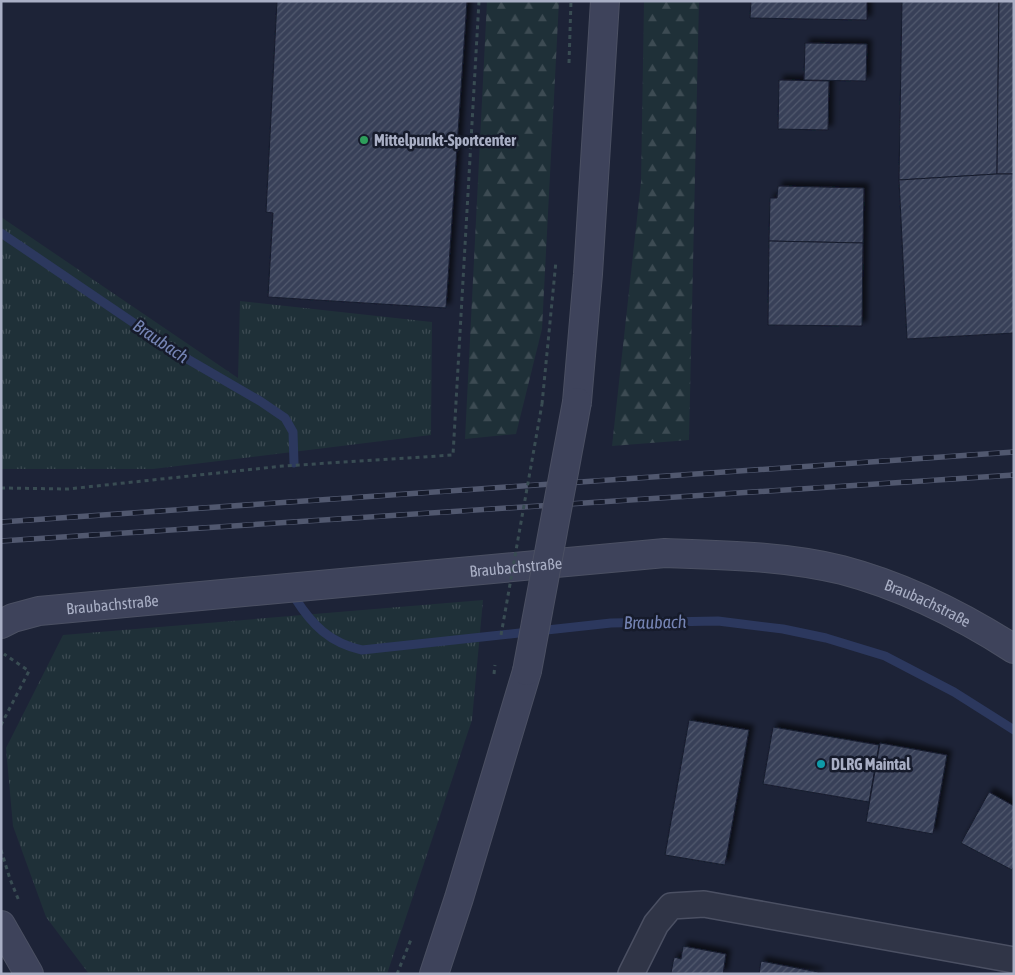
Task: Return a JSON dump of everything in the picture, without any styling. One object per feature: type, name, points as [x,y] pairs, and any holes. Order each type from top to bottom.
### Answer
[{"type":"street","points":[[434,974],[459,898],[527,672],[577,402],[590,255],[605,1]]},
{"type":"street","name":"Braubachstraße","points":[[1,624],[13,618],[39,611],[665,553],[743,555],[842,570],[894,587],[956,614],[1014,649]]},
{"type":"street","points":[[631,974],[656,924],[671,906],[704,904],[1014,960]]},
{"type":"street","points":[[1,925],[28,974]]},
{"type":"path","points":[[1,488],[68,489],[283,466],[453,455],[479,1]]},
{"type":"path","points":[[569,65],[571,1]]},
{"type":"path","points":[[499,645],[542,404],[556,260]]},
{"type":"path","points":[[1,652],[29,671],[1,725]]},
{"type":"path","points":[[494,674],[496,664]]},
{"type":"green space","points":[[487,1],[559,1],[542,329],[516,434],[465,439]]},
{"type":"green space","points":[[644,1],[699,1],[689,440],[612,446],[641,182]]},
{"type":"green space","points":[[1,217],[238,378],[240,301],[432,322],[431,435],[153,469],[1,469]]},
{"type":"green space","points":[[483,600],[472,720],[387,974],[89,974],[46,917],[13,826],[6,748],[63,635]]},
{"type":"building","name":"Mittelpunkt-Sportcenter","points":[[277,1],[467,1],[446,308],[268,297],[273,213],[266,212]]},
{"type":"building","points":[[751,1],[867,1],[867,20],[750,18]]},
{"type":"building","points":[[902,1],[999,1],[997,174],[899,180]]},
{"type":"building","points":[[999,1],[1014,1],[1014,174],[997,174]]},
{"type":"building","points":[[805,43],[867,44],[866,81],[804,80]]},
{"type":"building","points":[[779,80],[829,81],[828,130],[778,129]]},
{"type":"building","points":[[1014,174],[1014,333],[907,339],[899,180]]},
{"type":"building","points":[[778,186],[864,188],[863,243],[769,241],[770,198],[777,198]]},
{"type":"building","points":[[769,241],[863,243],[862,326],[768,325]]},
{"type":"building","points":[[689,720],[749,730],[725,865],[665,855]]},
{"type":"building","name":"DLRG Maintal","points":[[773,727],[879,745],[869,802],[763,784]]},
{"type":"building","points":[[880,743],[947,755],[933,834],[866,822]]},
{"type":"building","points":[[989,792],[1014,806],[1014,866],[1012,870],[961,843]]},
{"type":"building","points":[[683,946],[726,954],[723,974],[671,973],[674,957],[681,959]]},
{"type":"building","points":[[761,961],[818,972],[818,974],[759,974]]},
{"type":"waterway","name":"Braubach","points":[[1,233],[184,357],[260,401],[285,418],[293,432],[294,463]]},
{"type":"waterway","name":"Braubach","points":[[295,598],[308,617],[323,632],[340,643],[362,650],[611,623],[718,621],[783,629],[826,638],[885,656],[954,692],[1014,730]]},
{"type":"railway","points":[[1,522],[1014,452]]},
{"type":"railway","points":[[1,541],[1014,475]]},
{"type":"place","name":"Mittelpunkt-Sportcenter","points":[[364,140]]},
{"type":"place","name":"DLRG Maintal","points":[[821,764]]}]
